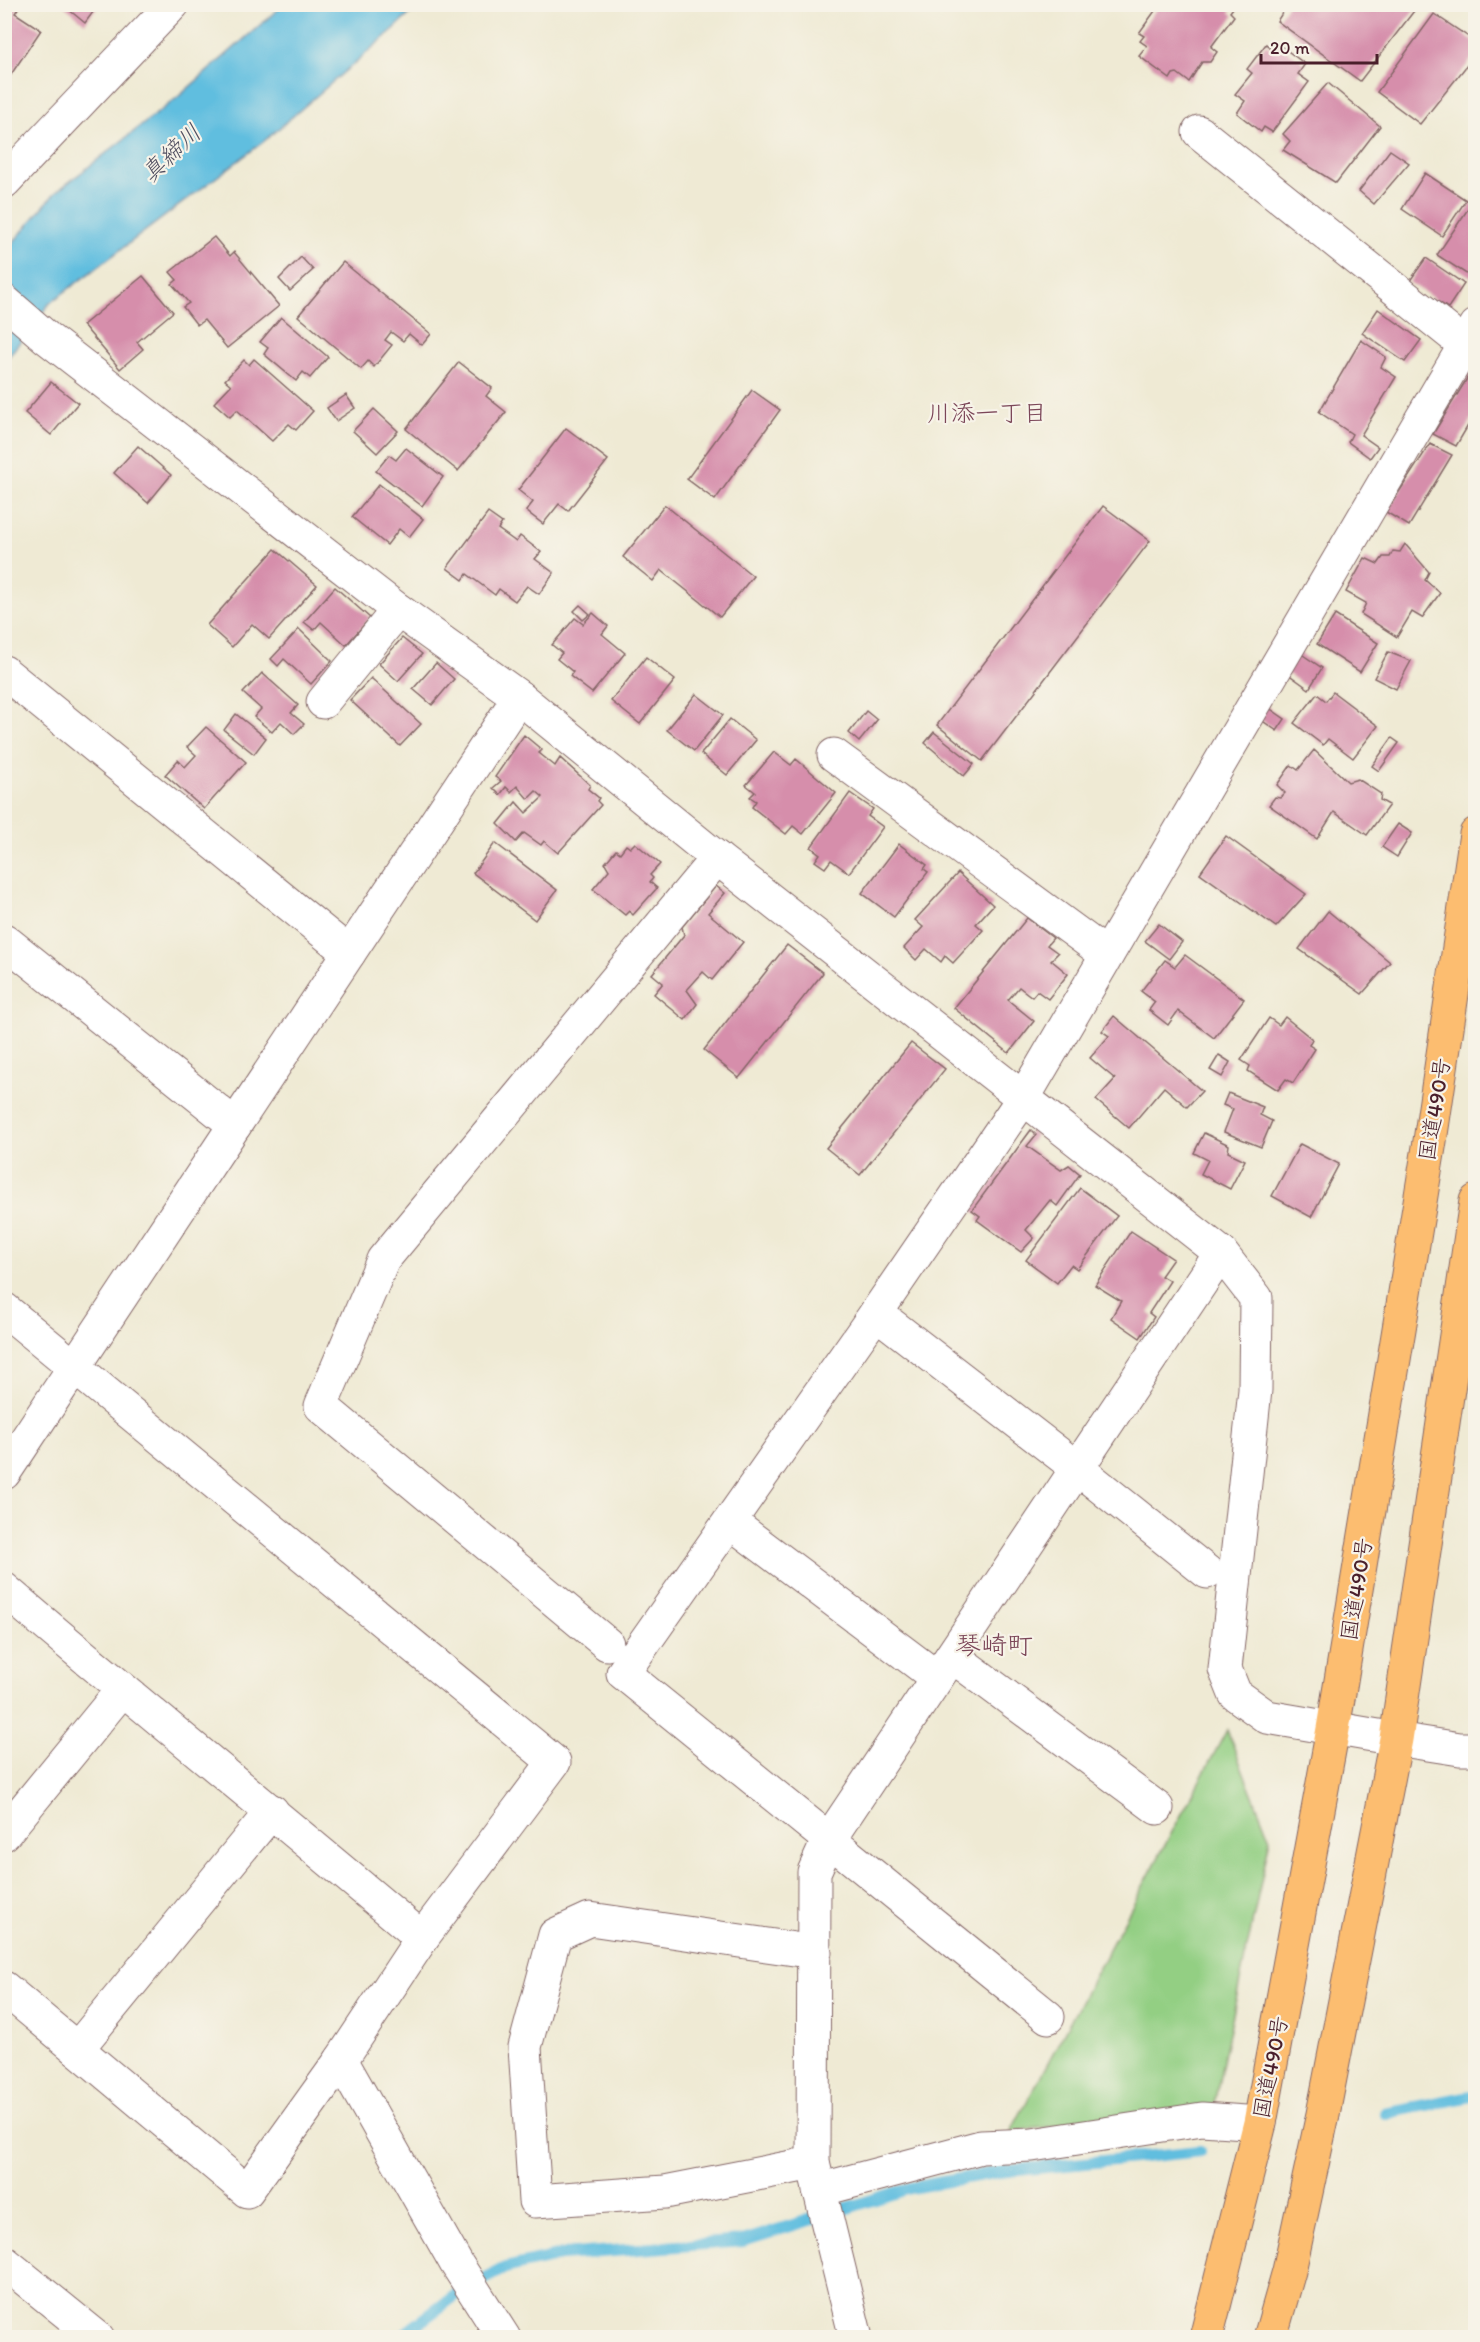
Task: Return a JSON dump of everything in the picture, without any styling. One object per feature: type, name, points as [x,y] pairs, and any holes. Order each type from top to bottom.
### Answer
[{"type":"highway","name":"国道490号","points":[[1206,2337],[1260,2122],[1333,1729],[1430,1141],[1476,834]]},
{"type":"highway","points":[[1270,2337],[1288,2271],[1323,2114],[1396,1739],[1476,1201]]},
{"type":"street","points":[[4,182],[173,4]]},
{"type":"street","points":[[1048,2017],[623,1673],[876,1313],[1024,1097],[1470,335],[1199,132]]},
{"type":"street","points":[[4,301],[47,338],[398,610],[519,697],[717,858],[1221,1253],[1256,1298],[1255,1390],[1225,1669],[1235,1694],[1267,1717],[1460,1749],[1476,1749]]},
{"type":"street","points":[[323,702],[398,610]]},
{"type":"street","points":[[4,672],[349,952]]},
{"type":"street","points":[[4,1473],[519,697]]},
{"type":"street","points":[[834,755],[1107,955]]},
{"type":"street","points":[[606,1644],[321,1406],[383,1260],[717,858]]},
{"type":"street","points":[[4,940],[235,1125]]},
{"type":"street","points":[[856,2337],[816,2176],[814,1872],[828,1841],[1221,1253]]},
{"type":"street","points":[[4,1309],[554,1762],[422,1938],[341,2060],[247,2191],[4,1988]]},
{"type":"street","points":[[876,1313],[1077,1468],[1206,1572]]},
{"type":"street","points":[[730,1522],[1157,1808]]},
{"type":"street","points":[[4,1589],[122,1690],[272,1811],[422,1938]]},
{"type":"street","points":[[4,1834],[122,1690]]},
{"type":"street","points":[[77,2049],[272,1811]]},
{"type":"street","points":[[815,1952],[590,1919],[555,1935],[525,2047],[535,2201],[665,2192],[816,2176],[981,2147],[1032,2145],[1203,2119],[1260,2122]]},
{"type":"street","points":[[341,2060],[456,2263],[504,2337]]},
{"type":"street","points":[[4,2262],[98,2337]]},
{"type":"green space","points":[[1227,1730],[1270,1839],[1213,2109],[1011,2131]]},
{"type":"water","name":"真締川","points":[[283,5],[419,5],[263,142],[50,303],[5,361],[5,252],[55,193],[178,97]]},
{"type":"building","points":[[4,4],[15,4],[19,7],[15,13],[41,30],[10,76],[4,73]]},
{"type":"building","points":[[62,4],[99,4],[85,23]]},
{"type":"building","points":[[1160,4],[1170,8],[1176,4],[1229,4],[1233,8],[1230,12],[1234,16],[1211,47],[1217,52],[1210,62],[1202,62],[1189,82],[1177,73],[1173,74],[1170,79],[1139,56],[1147,46],[1140,41],[1144,36],[1139,33]]},
{"type":"building","points":[[1288,4],[1414,4],[1417,7],[1360,81],[1277,21]]},
{"type":"building","points":[[1434,14],[1476,42],[1476,54],[1420,124],[1377,92]]},
{"type":"building","points":[[1277,43],[1305,64],[1298,74],[1309,82],[1272,132],[1264,127],[1261,132],[1237,113],[1245,101],[1235,94],[1252,73],[1247,69],[1266,44],[1271,49]]},
{"type":"building","points":[[1328,83],[1380,126],[1336,183],[1283,150],[1290,141],[1283,134]]},
{"type":"building","points":[[1390,150],[1409,163],[1374,204],[1359,191]]},
{"type":"building","points":[[1425,173],[1466,200],[1442,236],[1402,209]]},
{"type":"building","points":[[1476,197],[1476,270],[1471,277],[1437,255]]},
{"type":"building","points":[[214,237],[230,256],[234,252],[279,306],[227,348],[204,320],[197,325],[183,307],[189,303],[172,284],[177,280],[170,272]]},
{"type":"building","points":[[301,257],[313,270],[290,291],[279,279]]},
{"type":"building","points":[[1426,258],[1464,284],[1448,308],[1409,282]]},
{"type":"building","points":[[343,262],[431,334],[422,345],[409,334],[403,341],[391,332],[385,340],[392,345],[374,367],[368,361],[361,369],[298,316]]},
{"type":"building","points":[[143,276],[173,312],[137,342],[143,349],[120,369],[83,325]]},
{"type":"building","points":[[1378,309],[1421,340],[1405,362],[1362,333]]},
{"type":"building","points":[[281,317],[328,357],[310,378],[303,372],[296,381],[264,354],[268,348],[260,342]]},
{"type":"building","points":[[1361,340],[1386,357],[1381,367],[1396,377],[1361,435],[1378,447],[1370,458],[1348,442],[1352,434],[1319,412]]},
{"type":"building","points":[[254,359],[313,411],[296,430],[289,424],[272,441],[237,410],[230,417],[214,403],[231,385],[225,380],[244,360],[249,365]]},
{"type":"building","points":[[459,362],[492,388],[486,396],[506,412],[458,471],[406,429]]},
{"type":"building","points":[[1476,364],[1476,412],[1456,446],[1433,434]]},
{"type":"building","points":[[51,382],[78,403],[51,435],[25,413]]},
{"type":"building","points":[[752,390],[780,410],[715,500],[687,479]]},
{"type":"building","points":[[346,395],[355,408],[336,421],[327,408]]},
{"type":"building","points":[[374,409],[398,431],[377,453],[353,431]]},
{"type":"building","points":[[566,428],[608,460],[568,511],[559,504],[543,524],[526,511],[533,502],[518,490]]},
{"type":"building","points":[[1430,444],[1452,455],[1409,526],[1386,512]]},
{"type":"building","points":[[138,446],[171,475],[148,503],[114,473]]},
{"type":"building","points":[[406,448],[443,477],[422,506],[376,471],[389,455],[396,460]]},
{"type":"building","points":[[379,484],[423,519],[409,537],[399,529],[387,545],[352,517]]},
{"type":"building","points":[[665,505],[753,576],[720,617],[661,570],[653,581],[623,557]]},
{"type":"building","points":[[1103,506],[1150,541],[982,761],[937,725]]},
{"type":"building","points":[[488,513],[502,523],[498,529],[516,542],[520,536],[541,552],[535,559],[554,573],[539,594],[527,586],[515,601],[499,589],[495,595],[467,574],[463,580],[447,568]]},
{"type":"building","points":[[1405,544],[1429,572],[1425,580],[1440,593],[1422,618],[1412,612],[1397,637],[1361,614],[1366,603],[1346,592],[1365,558],[1378,564],[1383,557],[1390,557],[1393,551],[1400,552]]},
{"type":"building","points":[[275,549],[317,585],[269,639],[252,624],[232,647],[207,625]]},
{"type":"building","points":[[335,587],[370,618],[346,645],[321,622],[314,630],[304,622]]},
{"type":"building","points":[[580,605],[590,614],[583,620],[574,611]]},
{"type":"building","points":[[593,613],[608,626],[602,634],[625,653],[592,693],[570,676],[573,672],[557,659],[562,653],[552,645],[575,618],[583,624]]},
{"type":"building","points":[[1335,615],[1378,643],[1360,672],[1317,644]]},
{"type":"building","points":[[299,629],[332,661],[311,684],[284,659],[278,666],[271,659]]},
{"type":"building","points":[[402,638],[422,654],[398,681],[379,664]]},
{"type":"building","points":[[1297,651],[1322,668],[1309,689],[1284,671]]},
{"type":"building","points":[[1388,652],[1411,661],[1396,689],[1374,678]]},
{"type":"building","points":[[646,657],[675,680],[640,724],[611,701]]},
{"type":"building","points":[[436,663],[454,679],[432,705],[413,689]]},
{"type":"building","points":[[262,673],[298,705],[291,713],[304,724],[294,734],[281,722],[272,732],[254,717],[261,709],[243,693]]},
{"type":"building","points":[[371,678],[421,724],[400,746],[350,700]]},
{"type":"building","points":[[1333,692],[1378,726],[1353,758],[1328,739],[1323,745],[1294,723],[1317,694],[1326,701]]},
{"type":"building","points":[[696,694],[723,715],[694,751],[667,730]]},
{"type":"building","points":[[1265,705],[1285,719],[1277,731],[1257,717]]},
{"type":"building","points":[[866,711],[877,720],[859,742],[849,733]]},
{"type":"building","points":[[236,714],[266,738],[254,754],[224,730]]},
{"type":"building","points":[[730,719],[756,740],[727,775],[701,754]]},
{"type":"building","points":[[206,727],[246,762],[204,809],[165,775],[178,760],[185,767],[196,755],[187,747]]},
{"type":"building","points":[[934,732],[974,764],[964,776],[925,743]]},
{"type":"building","points":[[524,735],[542,750],[539,753],[555,766],[560,758],[590,785],[588,789],[599,798],[597,801],[601,805],[558,853],[544,841],[541,845],[524,833],[516,842],[498,824],[516,802],[526,813],[543,797],[536,791],[528,799],[517,786],[511,792],[506,787],[500,795],[493,788],[501,781],[495,777]]},
{"type":"building","points":[[1392,738],[1399,743],[1379,771],[1372,766]]},
{"type":"building","points":[[1314,750],[1348,782],[1358,779],[1381,794],[1380,800],[1389,805],[1367,835],[1334,812],[1317,839],[1269,805],[1275,797],[1280,798],[1285,793],[1277,785],[1291,765],[1298,770]]},
{"type":"building","points":[[774,752],[791,765],[796,759],[836,793],[803,834],[793,826],[786,834],[752,807],[756,801],[750,797],[755,792],[746,785]]},
{"type":"building","points":[[850,793],[873,809],[868,816],[883,827],[849,873],[831,860],[825,868],[815,861],[820,854],[811,847]]},
{"type":"building","points":[[1398,824],[1412,833],[1397,857],[1382,847]]},
{"type":"building","points":[[1226,836],[1306,894],[1276,927],[1200,873]]},
{"type":"building","points":[[495,843],[557,890],[535,920],[473,873]]},
{"type":"building","points":[[635,843],[660,864],[650,875],[653,878],[650,882],[657,888],[633,915],[629,911],[625,915],[593,889],[609,870],[605,863],[616,850],[620,853],[626,845],[630,848]]},
{"type":"building","points":[[899,844],[927,865],[924,869],[928,872],[894,917],[862,893]]},
{"type":"building","points":[[958,873],[993,905],[976,924],[983,930],[953,963],[945,956],[941,962],[926,949],[916,960],[904,948],[923,927],[915,920]]},
{"type":"building","points":[[716,886],[725,893],[708,913],[743,942],[712,980],[703,972],[687,990],[697,1004],[685,1020],[654,994],[663,983],[652,974],[684,935],[682,927]]},
{"type":"building","points":[[1328,911],[1390,962],[1362,994],[1299,949]]},
{"type":"building","points":[[1027,918],[1053,938],[1047,945],[1058,953],[1051,960],[1068,974],[1048,999],[1037,991],[1032,997],[1019,987],[1008,1000],[1034,1021],[1009,1053],[954,1008]]},
{"type":"building","points":[[1159,924],[1182,942],[1169,959],[1145,941]]},
{"type":"building","points":[[787,945],[823,973],[739,1078],[704,1050]]},
{"type":"building","points":[[1185,955],[1244,999],[1214,1038],[1178,1011],[1168,1025],[1149,1010],[1155,1002],[1141,991],[1165,960],[1175,967]]},
{"type":"building","points":[[1114,1016],[1202,1091],[1187,1107],[1164,1087],[1129,1128],[1096,1100],[1115,1079],[1090,1058],[1109,1036],[1102,1031]]},
{"type":"building","points":[[1285,1017],[1312,1039],[1309,1045],[1315,1049],[1293,1083],[1286,1079],[1278,1090],[1248,1071],[1250,1066],[1241,1060],[1269,1018],[1279,1025]]},
{"type":"building","points":[[911,1043],[945,1069],[860,1175],[826,1148]]},
{"type":"building","points":[[1219,1055],[1230,1062],[1222,1077],[1210,1070]]},
{"type":"building","points":[[1228,1093],[1263,1107],[1260,1115],[1272,1121],[1261,1147],[1224,1132],[1233,1109],[1223,1105]]},
{"type":"building","points":[[1031,1130],[1036,1135],[1027,1146],[1061,1170],[1069,1165],[1080,1174],[1057,1206],[1050,1200],[1026,1230],[1034,1238],[1021,1252],[977,1220],[980,1216],[972,1210]]},
{"type":"building","points":[[1204,1133],[1229,1145],[1228,1152],[1245,1160],[1230,1189],[1201,1174],[1208,1160],[1194,1153]]},
{"type":"building","points":[[1300,1144],[1339,1164],[1311,1217],[1272,1196]]},
{"type":"building","points":[[1080,1188],[1117,1216],[1077,1269],[1071,1265],[1057,1283],[1026,1260]]},
{"type":"building","points":[[1131,1231],[1173,1259],[1161,1276],[1170,1281],[1149,1313],[1154,1317],[1140,1338],[1111,1318],[1121,1301],[1095,1285]]},
{"type":"waterway","points":[[1385,2113],[1476,2095]]},
{"type":"waterway","points":[[399,2338],[461,2291],[505,2268],[561,2255],[743,2241],[910,2188],[998,2172],[1200,2151]]},
{"type":"district","name":"川添一丁目","points":[[987,413]]},
{"type":"district","name":"琴崎町","points":[[994,1645]]}]
